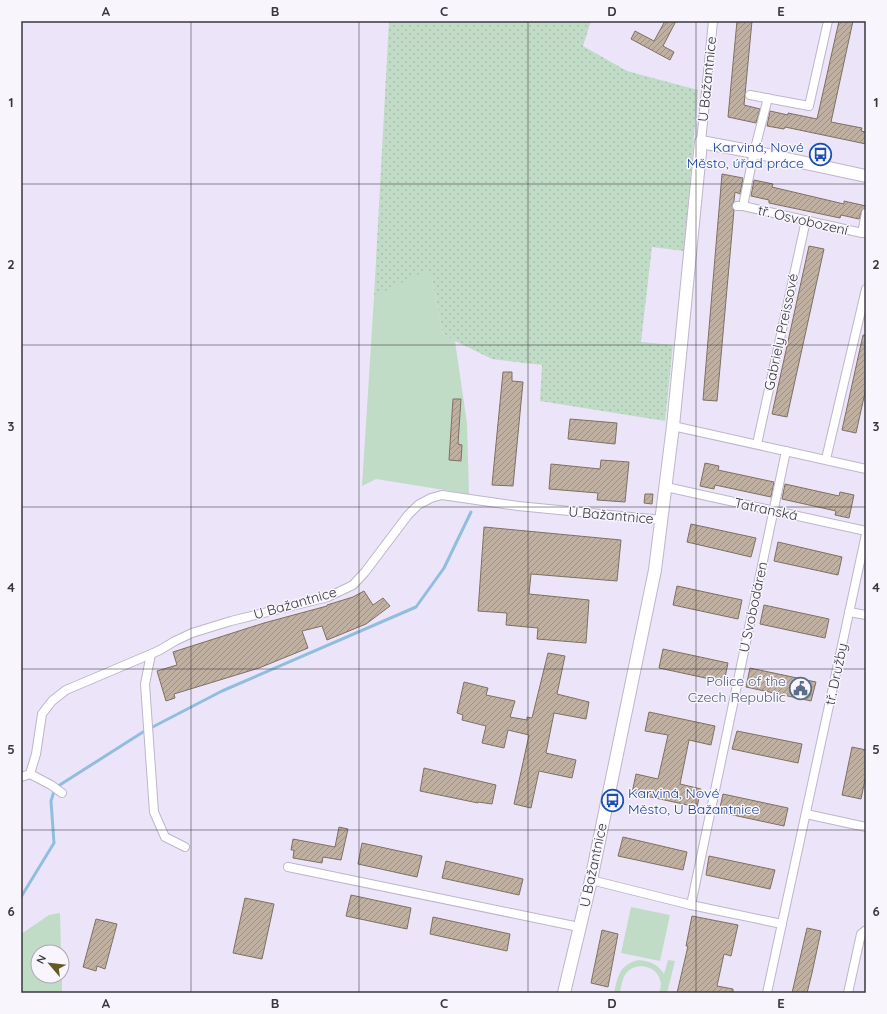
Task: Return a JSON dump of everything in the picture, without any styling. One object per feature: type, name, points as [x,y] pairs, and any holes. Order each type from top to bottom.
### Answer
[{"type":"street","name":"U Bažantnice","points":[[564,993],[591,880],[655,570],[673,426],[713,21]]},
{"type":"street","points":[[750,95],[808,106],[828,21]]},
{"type":"street","name":"tř. Osvobození","points":[[768,98],[740,206],[806,220],[864,236]]},
{"type":"street","points":[[701,142],[866,176]]},
{"type":"street","points":[[864,236],[866,213]]},
{"type":"street","name":"Gabriely Preissové","points":[[757,444],[806,220]]},
{"type":"street","points":[[826,459],[866,289]]},
{"type":"street","points":[[673,426],[866,469]]},
{"type":"street","name":"U Svobodáren","points":[[691,905],[786,451]]},
{"type":"street","name":"Tatranská","points":[[666,487],[866,531]]},
{"type":"street","name":"U Bažantnice","points":[[30,774],[36,754],[42,714],[52,701],[66,690],[160,650],[175,640],[192,633],[231,620],[328,597],[353,585],[365,572],[408,515],[418,505],[431,498],[442,495],[518,506],[662,520]]},
{"type":"street","name":"tř. Družby","points":[[767,993],[866,534]]},
{"type":"street","points":[[849,612],[866,615]]},
{"type":"street","points":[[151,654],[145,684],[154,812],[165,837],[185,847]]},
{"type":"street","points":[[21,777],[30,774],[51,785],[62,793]]},
{"type":"street","points":[[806,814],[866,827]]},
{"type":"street","name":"U Bažantnice","points":[[288,867],[580,927]]},
{"type":"street","points":[[591,880],[691,905],[782,924]]},
{"type":"street","points":[[848,993],[861,934],[866,930]]},
{"type":"green space","points":[[389,21],[591,21],[583,46],[627,71],[698,90],[684,251],[652,247],[641,342],[673,345],[665,421],[540,401],[542,365],[492,359],[443,334],[432,279],[374,297]]},
{"type":"green space","points":[[425,271],[432,279],[443,334],[455,341],[467,423],[469,494],[376,479],[362,486],[374,297]]},
{"type":"green space","points":[[631,907],[670,915],[660,961],[621,953]]},
{"type":"green space","points":[[60,913],[61,944],[30,944],[30,984],[62,984],[62,993],[21,993],[21,934],[49,915]]},
{"type":"green space","points":[[638,960],[653,964],[664,974],[668,960],[675,961],[667,993],[659,993],[661,982],[658,975],[654,971],[650,968],[639,966],[629,971],[625,975],[620,993],[614,993],[620,972],[627,965]]},
{"type":"building","points":[[665,21],[676,21],[663,46],[674,52],[670,60],[631,39],[635,31],[654,41]]},
{"type":"building","points":[[737,21],[752,21],[744,105],[760,109],[756,123],[728,117]]},
{"type":"building","points":[[839,21],[853,21],[831,122],[862,128],[861,131],[866,132],[866,144],[785,127],[784,129],[767,126],[770,111],[817,119]]},
{"type":"building","points":[[722,174],[743,178],[740,194],[735,192],[732,206],[734,210],[717,401],[703,400]]},
{"type":"building","points":[[754,180],[773,184],[772,187],[844,204],[844,201],[866,206],[866,208],[862,210],[859,219],[841,215],[840,218],[769,203],[769,200],[751,196]]},
{"type":"building","points":[[809,246],[824,249],[787,417],[772,414]]},
{"type":"building","points":[[863,335],[866,335],[866,388],[856,433],[842,430]]},
{"type":"building","points":[[503,372],[512,372],[512,381],[523,382],[513,486],[492,485]]},
{"type":"building","points":[[453,399],[461,399],[458,444],[462,445],[461,461],[449,460]]},
{"type":"building","points":[[570,419],[617,423],[615,444],[568,439]]},
{"type":"building","points":[[601,460],[629,462],[625,502],[597,500],[598,493],[549,489],[551,464],[600,469]]},
{"type":"building","points":[[705,463],[719,466],[718,470],[774,482],[771,497],[715,485],[714,489],[700,486]]},
{"type":"building","points":[[785,484],[839,496],[840,492],[854,495],[849,518],[835,515],[836,511],[782,499]]},
{"type":"building","points":[[645,494],[653,494],[652,504],[644,503]]},
{"type":"building","points":[[691,524],[756,538],[751,557],[687,542]]},
{"type":"building","points":[[484,527],[621,540],[617,581],[531,574],[529,594],[589,600],[586,643],[537,639],[538,628],[506,625],[507,613],[478,611]]},
{"type":"building","points":[[778,542],[842,557],[838,575],[774,561]]},
{"type":"building","points":[[677,586],[742,600],[738,619],[673,605]]},
{"type":"building","points":[[364,591],[373,605],[383,598],[390,606],[366,624],[327,640],[322,626],[302,631],[308,648],[259,668],[174,694],[175,698],[166,701],[157,671],[177,665],[173,652],[264,623],[327,606],[353,597]]},
{"type":"building","points":[[764,605],[829,619],[825,638],[760,624]]},
{"type":"building","points":[[663,649],[728,663],[724,682],[659,668]]},
{"type":"building","points":[[548,653],[565,656],[557,694],[589,702],[586,719],[554,713],[546,753],[576,760],[572,778],[539,771],[531,808],[514,804],[529,735],[508,730],[504,748],[482,743],[486,726],[462,720],[463,715],[457,713],[464,682],[488,688],[486,695],[515,701],[510,717],[527,720],[527,717],[532,718]]},
{"type":"building","points":[[750,668],[816,682],[811,701],[746,687]]},
{"type":"building","points":[[649,712],[715,726],[711,745],[689,740],[680,784],[701,789],[697,807],[632,793],[636,774],[658,779],[668,735],[645,731]]},
{"type":"building","points":[[737,731],[802,744],[798,763],[732,749]]},
{"type":"building","points":[[852,747],[866,750],[866,775],[861,799],[842,795]]},
{"type":"building","points":[[424,768],[496,785],[492,804],[478,803],[420,791]]},
{"type":"building","points":[[723,794],[788,808],[784,826],[719,812]]},
{"type":"building","points":[[339,827],[348,829],[341,860],[323,857],[322,863],[293,858],[294,850],[291,850],[293,839],[335,847]]},
{"type":"building","points":[[623,837],[687,852],[683,870],[618,856]]},
{"type":"building","points":[[362,843],[422,856],[417,877],[358,864]]},
{"type":"building","points":[[709,856],[775,870],[770,889],[706,875]]},
{"type":"building","points":[[446,861],[523,879],[519,895],[442,878]]},
{"type":"building","points":[[351,895],[411,908],[407,929],[346,916]]},
{"type":"building","points":[[245,898],[274,904],[262,959],[233,953]]},
{"type":"building","points":[[692,916],[738,925],[731,956],[724,954],[717,986],[733,989],[733,993],[677,993],[688,946],[686,946]]},
{"type":"building","points":[[433,917],[510,934],[507,951],[430,934]]},
{"type":"building","points":[[96,919],[117,924],[105,969],[97,966],[96,971],[83,967]]},
{"type":"building","points":[[807,928],[821,931],[812,973],[807,993],[792,993]]},
{"type":"building","points":[[602,930],[618,934],[608,987],[591,983]]},
{"type":"waterway","points":[[21,897],[54,843],[51,801],[55,788],[143,732],[222,691],[416,607],[444,568],[471,512]]},
{"type":"place","name":"Karviná, Nové Město, úřad práce","points":[[820,155]]},
{"type":"place","name":"Police of the Czech Republic","points":[[801,689]]},
{"type":"place","name":"Karviná, Nové Město, U Bažantnice","points":[[613,801]]}]
